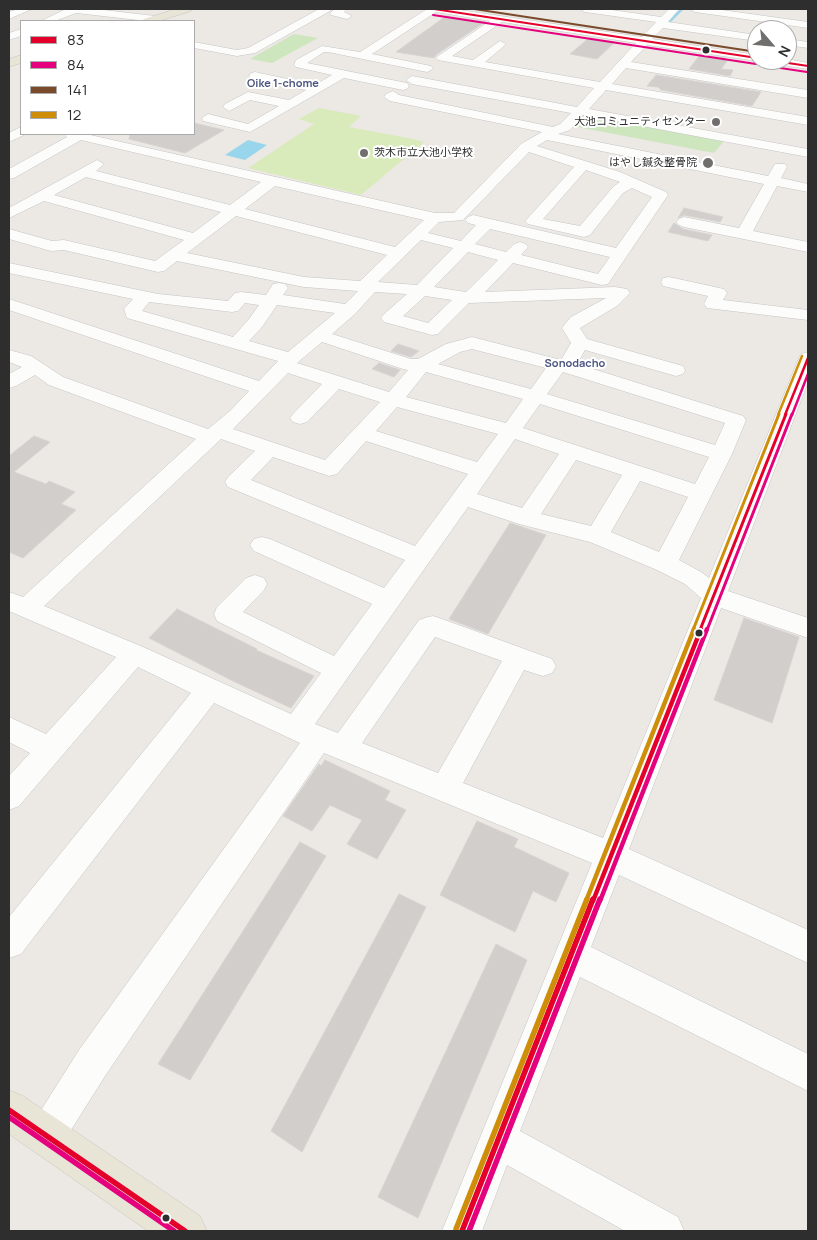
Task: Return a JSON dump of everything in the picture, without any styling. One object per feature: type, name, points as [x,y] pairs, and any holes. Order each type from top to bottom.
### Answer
[{"type":"main road","points":[[150,16],[187,9]]},
{"type":"main road","points":[[9,1110],[185,1231]]},
{"type":"street","points":[[9,16],[27,9]]},
{"type":"street","points":[[71,9],[150,16]]},
{"type":"street","points":[[48,20],[75,9]]},
{"type":"street","points":[[99,20],[124,9]]},
{"type":"street","points":[[195,45],[237,53],[252,51],[322,13],[325,11],[324,9]]},
{"type":"street","points":[[208,118],[250,128],[318,89],[361,55],[434,9],[462,11],[500,19],[747,57]]},
{"type":"street","points":[[514,21],[530,9]]},
{"type":"street","points":[[585,9],[600,10],[747,36]]},
{"type":"street","points":[[458,217],[526,147],[565,127],[644,41],[664,23],[674,9]]},
{"type":"street","points":[[695,9],[808,25]]},
{"type":"street","points":[[576,31],[600,10]]},
{"type":"street","points":[[328,23],[343,14]]},
{"type":"street","points":[[500,19],[442,58],[602,86],[726,94],[808,94]]},
{"type":"street","points":[[475,64],[500,44]]},
{"type":"street","points":[[808,153],[581,111],[402,88],[300,65],[300,62],[322,49],[392,61],[432,64],[402,88],[390,97],[550,134],[808,188]]},
{"type":"street","points":[[366,79],[392,61]]},
{"type":"street","points":[[623,64],[806,117],[744,233]]},
{"type":"street","points":[[726,94],[747,66]]},
{"type":"street","points":[[255,76],[318,89]]},
{"type":"street","points":[[229,107],[248,96],[291,104]]},
{"type":"street","points":[[9,138],[19,124]]},
{"type":"street","points":[[9,175],[74,135],[435,218],[458,217],[533,232],[620,254]]},
{"type":"street","points":[[11,206],[42,196],[127,147]]},
{"type":"street","points":[[418,235],[602,280],[660,195],[584,164],[526,147]]},
{"type":"street","points":[[584,164],[533,221],[584,232],[618,190],[631,182]]},
{"type":"street","points":[[84,172],[399,253]]},
{"type":"street","points":[[9,234],[51,246],[64,245],[158,267],[272,181]]},
{"type":"street","points":[[42,196],[195,238]]},
{"type":"street","points":[[435,218],[368,282],[367,292],[349,310],[289,363],[237,415],[13,604],[134,654],[320,738],[610,856],[808,947]]},
{"type":"street","points":[[684,222],[808,247]]},
{"type":"street","points":[[487,223],[421,291],[390,318],[432,330],[511,258],[533,232]]},
{"type":"street","points":[[540,291],[580,244]]},
{"type":"street","points":[[172,255],[286,278],[367,288],[421,291],[467,298],[618,292],[611,302],[576,321],[571,328],[580,343],[676,370]]},
{"type":"street","points":[[9,268],[145,296],[232,307],[240,296],[349,310]]},
{"type":"street","points":[[238,343],[256,323],[286,278]]},
{"type":"street","points":[[12,308],[60,280]]},
{"type":"street","points":[[669,282],[718,293],[713,304],[808,315]]},
{"type":"street","points":[[145,296],[133,309],[133,314],[238,343],[336,381],[392,400],[511,431],[700,493]]},
{"type":"street","points":[[12,308],[263,389]]},
{"type":"street","points":[[320,336],[410,365],[422,365],[536,396],[721,454]]},
{"type":"street","points":[[9,356],[24,360],[56,381],[215,434],[270,448],[329,469],[422,365],[453,348],[472,343],[562,366],[736,420],[721,454],[665,564]]},
{"type":"street","points":[[320,738],[339,670],[536,396],[580,343]]},
{"type":"street","points":[[462,1231],[808,358]]},
{"type":"street","points":[[9,382],[35,367]]},
{"type":"street","points":[[300,418],[336,381]]},
{"type":"street","points":[[361,433],[482,471]]},
{"type":"street","points":[[270,448],[236,482],[420,557]]},
{"type":"street","points":[[527,518],[571,450]]},
{"type":"street","points":[[597,536],[634,471]]},
{"type":"street","points":[[463,497],[527,518],[597,536],[665,564],[693,578],[714,596],[808,628]]},
{"type":"street","points":[[262,545],[388,601]]},
{"type":"street","points":[[255,584],[226,614],[339,670]]},
{"type":"street","points":[[46,1136],[92,1063],[320,738],[428,627],[432,626],[531,661],[444,789]]},
{"type":"street","points":[[9,796],[134,654]]},
{"type":"street","points":[[9,942],[210,689]]},
{"type":"street","points":[[9,729],[49,749]]},
{"type":"street","points":[[571,954],[808,1073]]},
{"type":"street","points":[[498,1139],[664,1231]]},
{"type":"green space","points":[[294,34],[318,38],[272,63],[250,59]]},
{"type":"green space","points":[[319,108],[361,116],[349,127],[424,142],[361,195],[248,168],[314,124],[299,119]]},
{"type":"green space","points":[[583,114],[724,141],[714,153],[572,126]]},
{"type":"water","points":[[248,140],[267,145],[245,160],[225,155]]},
{"type":"building","points":[[446,16],[485,22],[437,54],[434,58],[396,52]]},
{"type":"building","points":[[589,38],[615,42],[597,59],[570,54]]},
{"type":"building","points":[[700,55],[726,58],[725,60],[727,61],[721,69],[733,70],[730,76],[689,69]]},
{"type":"building","points":[[656,75],[761,92],[752,106],[647,86]]},
{"type":"building","points":[[195,123],[224,130],[185,153],[129,139],[130,135],[195,135]]},
{"type":"building","points":[[684,208],[723,217],[720,222],[684,215],[678,218]]},
{"type":"building","points":[[674,223],[683,229],[712,235],[708,241],[668,232]]},
{"type":"building","points":[[398,344],[419,351],[411,357],[391,351]]},
{"type":"building","points":[[379,363],[400,370],[394,377],[372,369]]},
{"type":"building","points":[[34,436],[50,442],[14,472],[46,484],[49,481],[75,492],[61,504],[76,510],[23,558],[9,552],[9,456]]},
{"type":"building","points":[[510,523],[546,535],[488,634],[449,619]]},
{"type":"building","points":[[177,609],[256,650],[314,676],[291,708],[149,638]]},
{"type":"building","points":[[744,618],[799,637],[772,723],[714,700]]},
{"type":"building","points":[[325,760],[390,791],[385,800],[406,810],[377,859],[347,844],[362,820],[330,805],[312,831],[283,816],[319,764],[321,766]]},
{"type":"building","points":[[477,821],[518,839],[514,847],[569,873],[556,902],[533,891],[515,932],[440,895]]},
{"type":"building","points":[[300,842],[326,856],[190,1080],[158,1064]]},
{"type":"building","points":[[399,894],[426,907],[302,1152],[271,1131]]},
{"type":"building","points":[[496,944],[527,960],[418,1218],[378,1197]]},
{"type":"waterway","points":[[664,27],[682,9]]},
{"type":"transit line","name":"83","points":[[434,9],[747,56]]},
{"type":"transit line","name":"141","points":[[474,9],[747,50]]},
{"type":"transit line","name":"84","points":[[433,15],[747,63]]},
{"type":"transit line","name":"83","points":[[797,64],[808,66]]},
{"type":"transit line","name":"84","points":[[794,70],[807,72]]},
{"type":"transit line","name":"12","points":[[456,1229],[802,356]]},
{"type":"transit line","name":"83","points":[[462,1231],[808,358]]},
{"type":"transit line","name":"84","points":[[469,1231],[808,374]]},
{"type":"transit line","name":"83","points":[[9,1110],[185,1231]]},
{"type":"transit line","name":"84","points":[[9,1117],[174,1231]]},
{"type":"place","name":"大池コミュニティセンター","points":[[716,122]]},
{"type":"place","name":"茨木市立大池小学校","points":[[364,153]]},
{"type":"place","name":"はやし鍼灸整骨院","points":[[708,163]]},
{"type":"district","name":"Oike 1-chome","points":[[283,84]]},
{"type":"district","name":"Sonodacho","points":[[575,364]]}]
